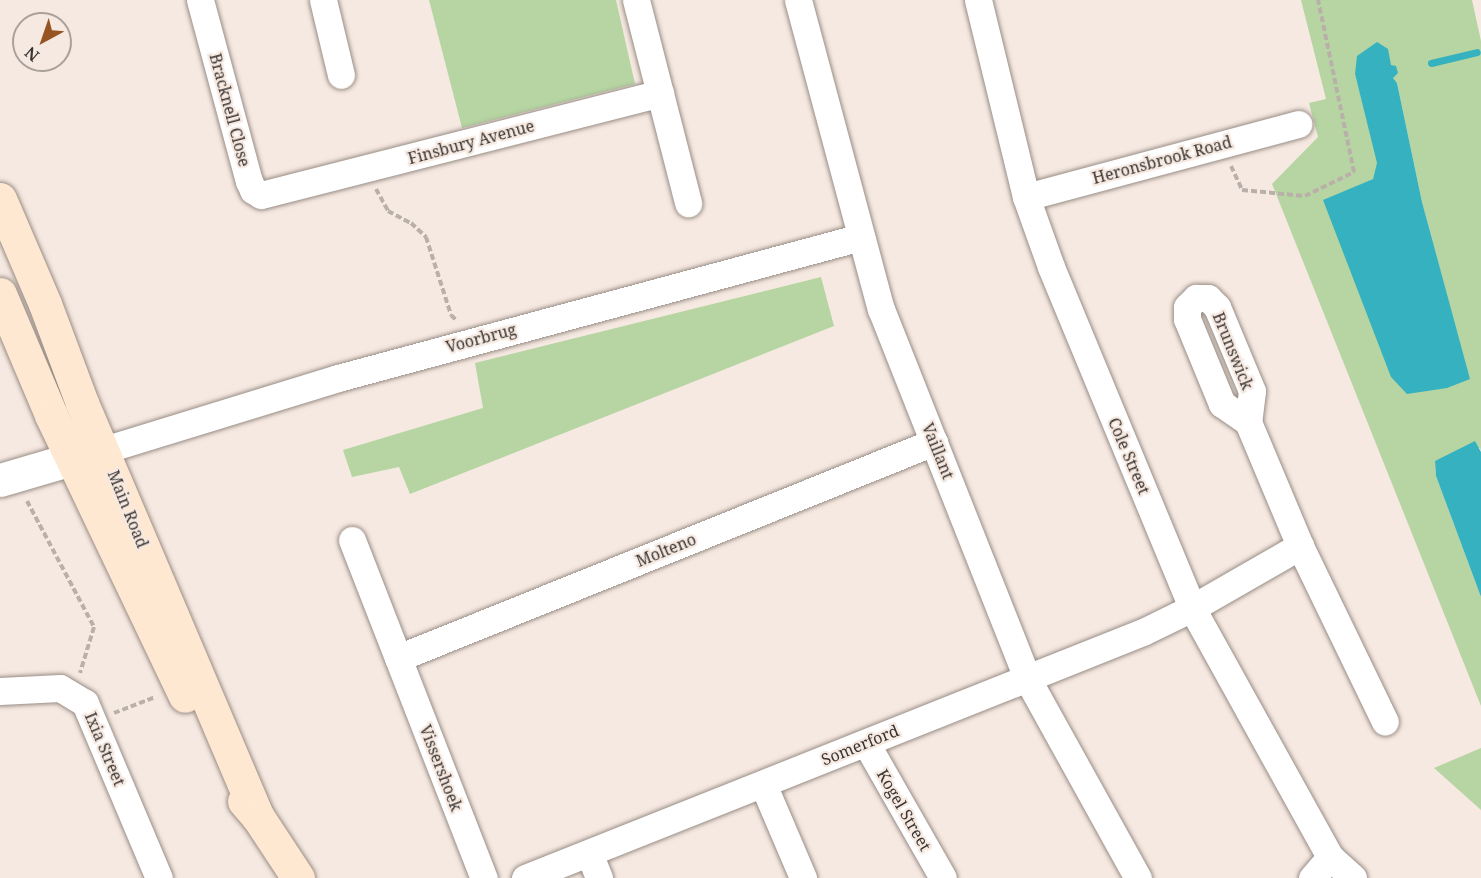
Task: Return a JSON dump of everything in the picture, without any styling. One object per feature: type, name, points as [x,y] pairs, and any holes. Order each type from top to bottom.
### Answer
[{"type":"main road","name":"Main Road","points":[[0,199],[258,817]]},
{"type":"main road","name":"Main Road","points":[[0,294],[72,460],[116,546],[181,689],[233,788],[258,817],[297,878]]},
{"type":"street","name":"Bracknell Close","points":[[200,0],[249,181],[253,190],[261,195],[282,191]]},
{"type":"street","points":[[323,0],[341,75]]},
{"type":"street","points":[[636,0],[688,203]]},
{"type":"street","name":"Vaillant","points":[[798,0],[880,309],[1027,678],[1138,878]]},
{"type":"street","name":"Cole Street","points":[[978,0],[1026,197],[1059,288],[1192,608],[1330,857],[1353,878]]},
{"type":"street","name":"Finsbury Avenue","points":[[282,191],[660,93]]},
{"type":"street","name":"Heronsbrook Road","points":[[1026,197],[1298,124]]},
{"type":"street","name":"Voorbrug","points":[[104,450],[227,410],[474,340],[861,237]]},
{"type":"street","points":[[1248,422],[1300,546],[1385,722]]},
{"type":"street","name":"Molteno","points":[[398,658],[934,442]]},
{"type":"street","points":[[7,479],[104,450]]},
{"type":"street","name":"Vissershoek","points":[[352,540],[484,878]]},
{"type":"street","points":[[1192,608],[1300,546]]},
{"type":"street","name":"Somerford","points":[[525,878],[1143,632],[1192,608]]},
{"type":"street","name":"Ixia Street","points":[[0,691],[60,688],[74,694],[85,703],[159,878]]},
{"type":"street","name":"Kogel Street","points":[[866,743],[943,878]]},
{"type":"street","points":[[763,784],[803,878]]},
{"type":"street","points":[[589,853],[599,878]]},
{"type":"street","points":[[1312,878],[1330,857]]},
{"type":"path","points":[[371,168],[384,207],[411,223],[426,237],[452,315],[474,340]]},
{"type":"path","points":[[7,479],[94,627],[74,694]]},
{"type":"path","points":[[94,724],[123,707],[181,689]]},
{"type":"green space","points":[[429,0],[616,0],[635,84],[462,128]]},
{"type":"green space","points":[[1301,0],[1472,0],[1481,41],[1481,452],[1480,448],[1435,461],[1436,476],[1481,597],[1481,706],[1272,184],[1318,137],[1309,103],[1326,99]],"holes":[[[1355,74],[1393,78],[1397,83],[1422,202],[1469,379],[1323,201],[1373,179],[1378,163]]]},
{"type":"green space","points":[[821,277],[834,326],[410,494],[399,467],[352,477],[343,450],[483,408],[475,363]]},
{"type":"green space","points":[[1481,748],[1481,810],[1434,768]]},
{"type":"water","points":[[1377,42],[1388,49],[1391,65],[1396,66],[1398,73],[1393,78],[1397,83],[1422,202],[1470,379],[1447,388],[1407,394],[1391,377],[1323,200],[1373,179],[1377,163],[1355,74],[1357,56]]},
{"type":"water","points":[[1475,441],[1481,452],[1481,597],[1436,476],[1435,461]]},
{"type":"waterway","points":[[1431,63],[1477,52]]}]
